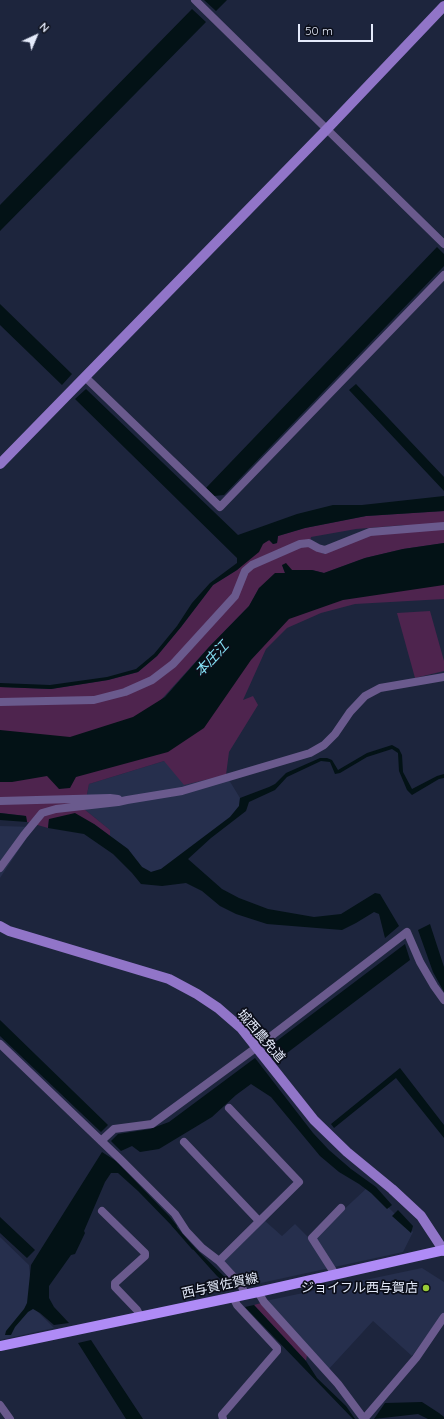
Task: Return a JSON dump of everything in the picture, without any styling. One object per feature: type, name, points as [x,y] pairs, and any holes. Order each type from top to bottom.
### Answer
[{"type":"main road","name":"西与賀佐賀線","points":[[0,1346],[258,1292],[444,1250]]},
{"type":"street","points":[[195,0],[444,244]]},
{"type":"street","points":[[0,464],[327,129],[444,6]]},
{"type":"street","points":[[85,377],[220,507],[444,276]]},
{"type":"street","points":[[0,702],[94,700],[125,692],[152,680],[173,664],[235,596],[245,571],[252,565],[300,544],[309,543],[325,550],[370,532],[444,526]]},
{"type":"street","points":[[0,868],[42,813],[56,809],[118,802],[182,791],[310,753],[324,745],[335,734],[350,712],[365,696],[380,688],[444,677]]},
{"type":"street","points":[[0,801],[110,798],[127,800]]},
{"type":"street","name":"城西農免道","points":[[0,926],[9,931],[169,979],[197,994],[218,1008],[241,1028],[287,1088],[314,1120],[347,1152],[392,1189],[421,1216],[444,1250]]},
{"type":"street","points":[[102,1141],[114,1129],[152,1124],[257,1047],[407,932],[420,962],[444,1000]]},
{"type":"street","points":[[0,1044],[176,1214],[186,1231],[202,1248],[219,1261],[241,1285],[245,1294]]},
{"type":"street","points":[[219,1261],[299,1182],[230,1108]]},
{"type":"street","points":[[184,1142],[259,1221]]},
{"type":"street","points":[[335,1274],[312,1238],[342,1208]]},
{"type":"street","points":[[102,1211],[145,1253],[144,1256],[115,1283],[115,1287],[137,1310],[140,1316]]},
{"type":"street","points":[[258,1292],[264,1302],[338,1384],[364,1419],[416,1358],[444,1317]]},
{"type":"street","points":[[223,1419],[222,1415],[277,1351],[277,1348],[237,1305],[233,1297]]},
{"type":"street","points":[[0,1405],[10,1419]]},
{"type":"shaded area","points":[[444,511],[444,543],[403,549],[365,558],[324,573],[312,570],[292,570],[282,565],[285,573],[259,588],[249,606],[209,647],[130,734],[0,744],[0,687],[51,689],[108,680],[138,672],[157,656],[213,585],[237,570],[263,543],[270,540],[273,544],[277,543],[278,536],[305,528],[366,516]],"holes":[[[405,525],[371,534],[324,554],[309,547],[311,537],[356,529]]]},
{"type":"shaded area","points":[[444,577],[444,599],[355,604],[321,613],[287,628],[266,649],[243,700],[253,696],[258,705],[229,752],[226,775],[184,785],[164,761],[89,784],[84,809],[110,830],[110,836],[94,824],[49,819],[48,828],[27,822],[26,816],[0,813],[0,771],[73,771],[265,626],[332,595]]},
{"type":"shaded area","points":[[430,611],[444,661],[444,671],[415,678],[397,613]]},
{"type":"shaded area","points":[[164,761],[226,775],[240,798],[239,806],[230,817],[161,869],[151,872],[142,867],[128,849],[110,836],[110,830],[84,809],[89,784]]},
{"type":"shaded area","points":[[0,826],[34,827],[0,878]]},
{"type":"shaded area","points":[[368,1187],[413,1232],[403,1252],[247,1286],[223,1262],[264,1220],[282,1236],[295,1224],[311,1240]]},
{"type":"shaded area","points":[[0,1237],[29,1265],[33,1307],[54,1328],[0,1340]]},
{"type":"shaded area","points":[[422,1268],[444,1282],[444,1312],[412,1356],[373,1321],[327,1371],[265,1301]]},
{"type":"shaded area","points":[[261,1303],[307,1355],[306,1361],[254,1305]]},
{"type":"water","points":[[204,0],[227,0],[216,11]]},
{"type":"water","points":[[192,9],[206,22],[0,231],[0,205]]},
{"type":"water","points":[[437,247],[444,254],[444,266],[224,495],[214,496],[206,488]]},
{"type":"water","points":[[0,304],[72,374],[62,385],[0,325]]},
{"type":"water","points":[[356,384],[444,477],[444,491],[349,390]]},
{"type":"water","points":[[86,389],[238,535],[297,514],[333,505],[362,505],[444,496],[444,511],[366,516],[305,528],[278,536],[277,543],[273,544],[269,540],[263,544],[259,552],[237,570],[213,585],[157,656],[138,672],[108,680],[51,689],[0,687],[0,683],[50,685],[107,677],[136,669],[154,654],[177,626],[192,603],[210,583],[237,563],[237,558],[75,399]]},
{"type":"water","name":"本庄江","points":[[444,543],[444,585],[343,600],[289,619],[251,660],[204,728],[168,752],[76,777],[70,788],[59,789],[47,776],[12,782],[0,782],[0,730],[70,737],[133,717],[165,697],[209,647],[249,606],[259,588],[275,573],[285,573],[282,565],[286,563],[292,570],[312,570],[324,573],[365,558],[403,549]]},
{"type":"water","points":[[392,745],[399,749],[402,755],[403,772],[412,789],[437,776],[444,774],[444,778],[439,779],[412,795],[407,790],[399,771],[398,753],[392,749],[367,757],[340,773],[335,774],[330,762],[321,761],[287,777],[275,790],[249,802],[246,811],[211,838],[188,859],[222,889],[239,898],[268,909],[314,917],[341,914],[375,893],[380,894],[399,926],[385,938],[379,914],[374,912],[342,930],[267,924],[236,914],[220,906],[202,891],[186,883],[162,886],[141,884],[113,854],[84,834],[48,828],[49,819],[75,813],[94,824],[128,849],[142,867],[151,872],[161,869],[230,817],[239,806],[240,798],[275,784],[286,773],[320,758],[332,760],[338,770],[367,753]]},
{"type":"water","points":[[0,813],[26,816],[27,822],[0,820]]},
{"type":"water","points":[[430,924],[444,967],[444,992],[433,972],[418,930]]},
{"type":"water","points":[[405,944],[410,960],[279,1059],[270,1046]]},
{"type":"water","points":[[0,1020],[108,1125],[101,1132],[0,1036]]},
{"type":"water","points":[[255,1058],[313,1133],[329,1150],[351,1169],[376,1187],[392,1205],[387,1209],[371,1193],[339,1172],[320,1156],[271,1097],[251,1084],[236,1095],[212,1117],[159,1149],[140,1152],[132,1146],[121,1151],[111,1141],[118,1134],[150,1129],[169,1122]]},
{"type":"water","points":[[400,1068],[444,1125],[444,1138],[396,1078],[334,1128],[331,1124]]},
{"type":"water","points":[[102,1152],[116,1161],[177,1226],[175,1229],[118,1173],[111,1173],[105,1182],[75,1254],[71,1255],[49,1286],[49,1298],[54,1307],[69,1323],[54,1325],[33,1309],[28,1312],[15,1327],[11,1335],[5,1335],[6,1331],[27,1303],[31,1265]]},
{"type":"water","points":[[398,1210],[413,1226],[411,1233],[392,1216]]},
{"type":"water","points":[[0,1217],[35,1250],[27,1258],[0,1233]]},
{"type":"water","points":[[192,1245],[233,1285],[231,1289],[190,1246]]},
{"type":"water","points":[[254,1305],[306,1361],[317,1378],[346,1406],[355,1419],[353,1419],[245,1307]]},
{"type":"water","points":[[91,1340],[143,1419],[126,1419],[78,1343]]},
{"type":"water","points":[[422,1402],[439,1413],[444,1417],[444,1419],[428,1419],[418,1414],[374,1419],[385,1403]]},
{"type":"waterway","points":[[173,1225],[193,1248]]},
{"type":"place","name":"ジョイフル西与賀店","points":[[426,1288]]}]
